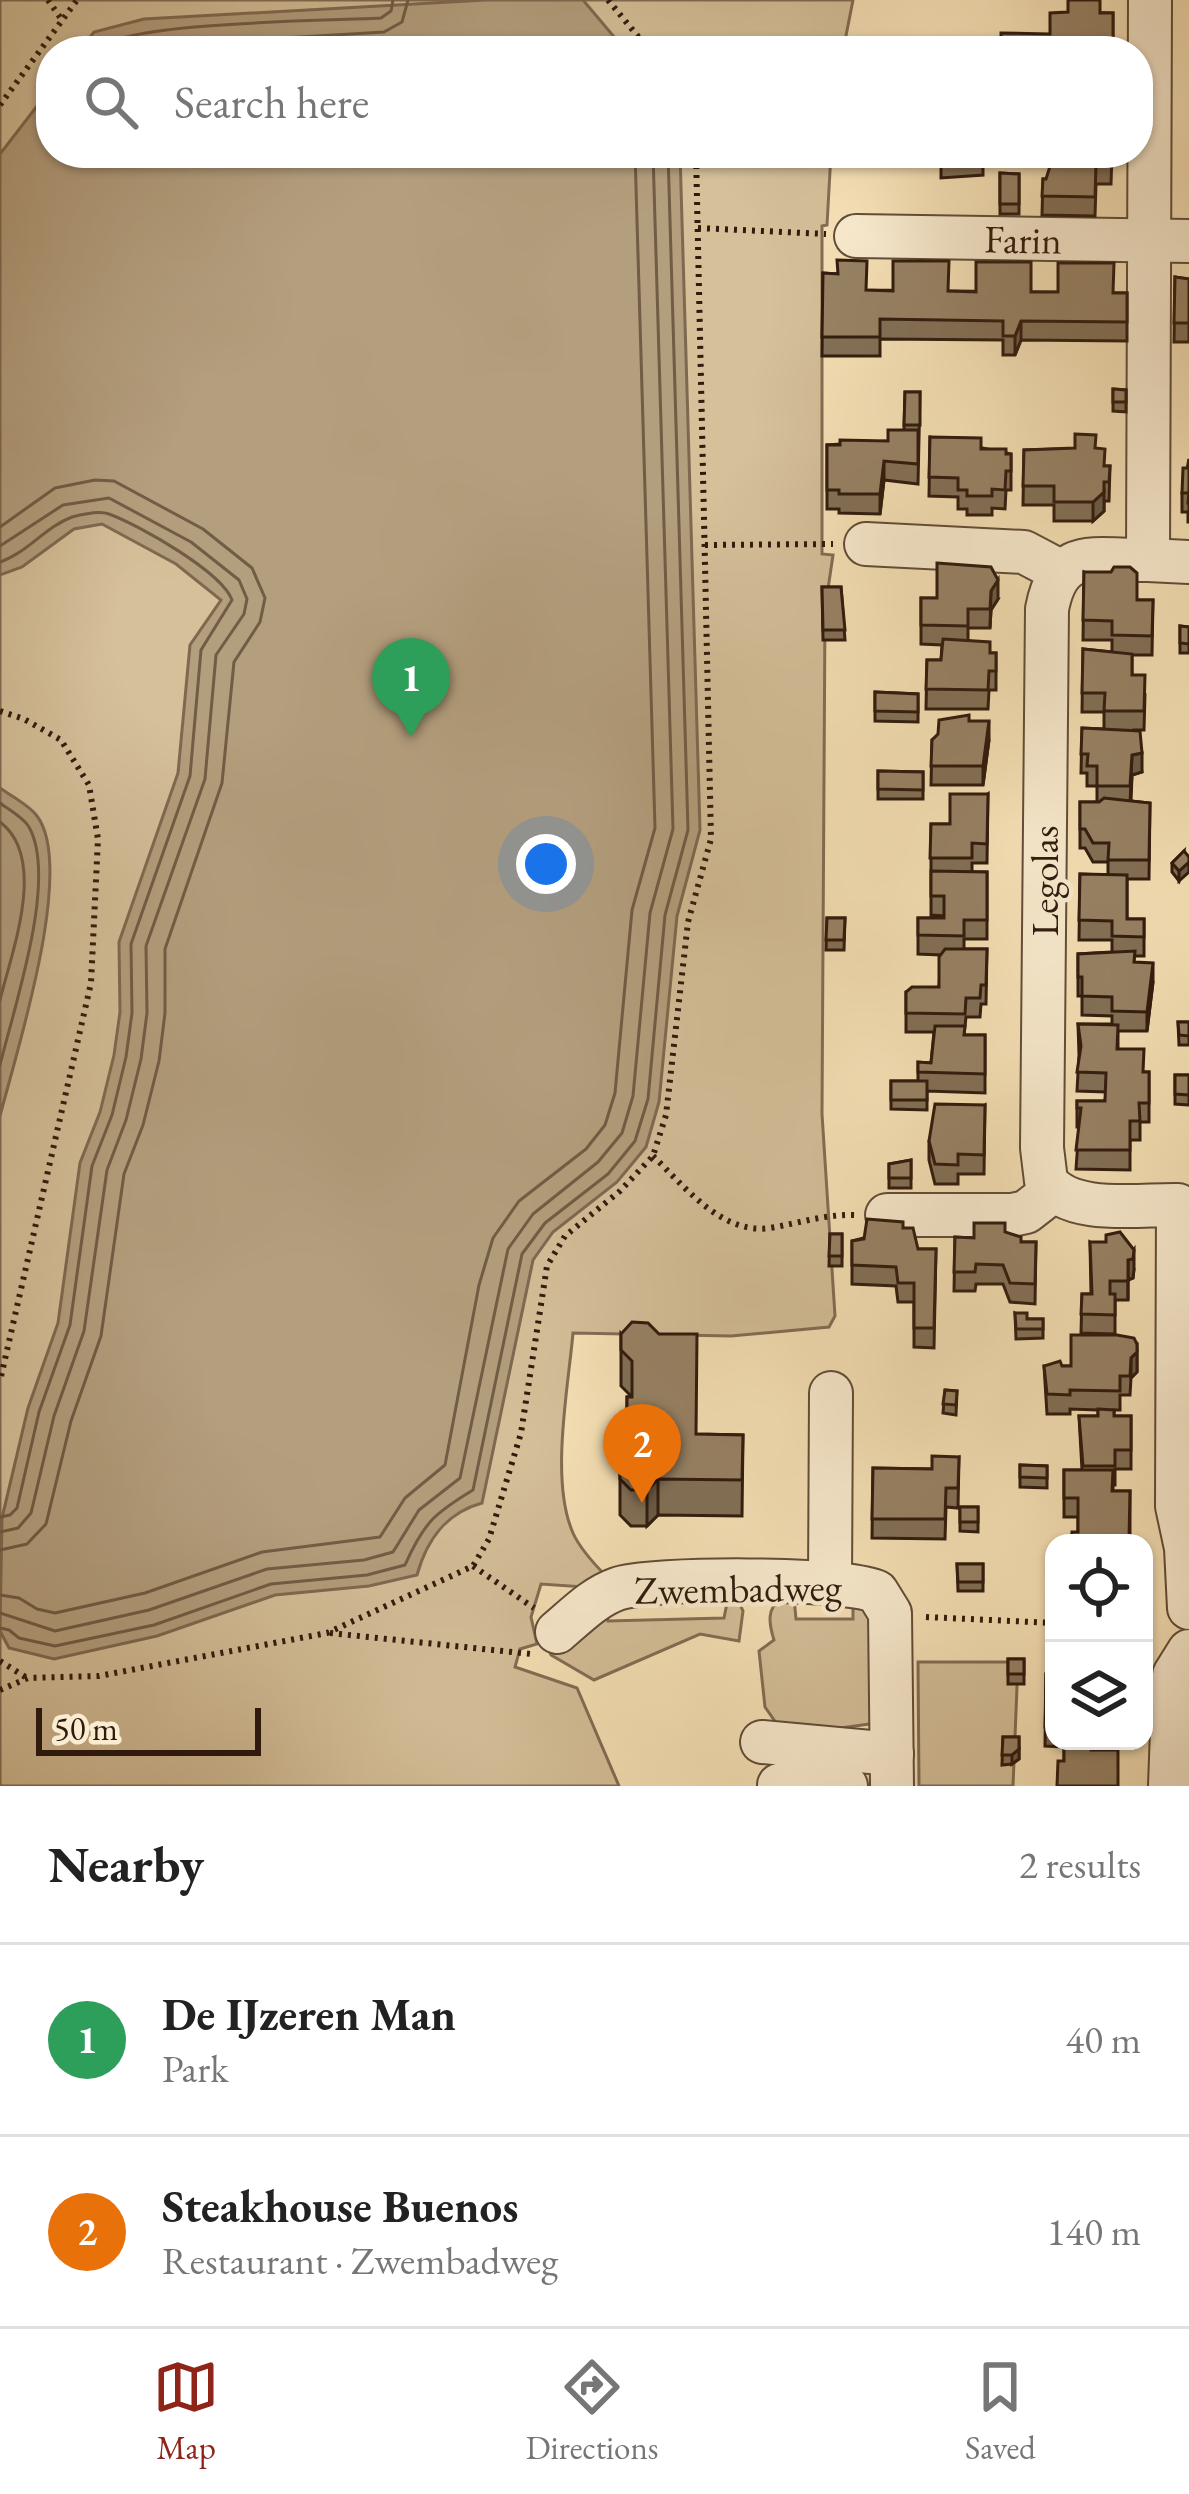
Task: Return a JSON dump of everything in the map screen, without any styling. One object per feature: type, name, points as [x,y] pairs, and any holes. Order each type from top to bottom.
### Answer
[{"type":"street","points":[[1150,0],[1153,36]]},
{"type":"street","points":[[866,544],[1024,552],[1060,571],[1081,561],[1169,561],[1170,241],[1153,36]]},
{"type":"street","name":"Farin","points":[[856,236],[1170,241]]},
{"type":"street","name":"Legolas","points":[[1053,1191],[1046,1181],[1042,1148],[1045,639],[1050,592],[1060,571]]},
{"type":"street","points":[[887,1215],[1012,1215],[1026,1212],[1053,1191],[1076,1201],[1183,1205],[1177,1506],[1188,1547],[1189,1608]]},
{"type":"street","points":[[830,1583],[831,1393]]},
{"type":"street","name":"Zwembadweg","points":[[556,1632],[596,1600],[620,1588],[830,1583],[877,1592],[890,1613],[892,1770]]},
{"type":"street","points":[[1171,1786],[1174,1676],[1189,1651]]},
{"type":"street","points":[[762,1742],[892,1770]]},
{"type":"street","points":[[779,1785],[812,1779],[846,1786]]},
{"type":"path","points":[[48,0],[62,20]]},
{"type":"path","points":[[50,36],[77,0]]},
{"type":"path","points":[[608,0],[638,36]]},
{"type":"path","points":[[0,105],[36,56]]},
{"type":"path","points":[[0,1690],[28,1678],[99,1676],[326,1633],[473,1566],[489,1539],[521,1433],[547,1266],[565,1236],[620,1191],[652,1156],[666,1115],[688,922],[711,839],[696,168]]},
{"type":"path","points":[[698,228],[856,236]]},
{"type":"path","points":[[705,545],[866,544]]},
{"type":"path","points":[[0,711],[61,740],[89,785],[98,839],[91,982],[0,1381]]},
{"type":"path","points":[[652,1156],[694,1196],[745,1229],[836,1214]]},
{"type":"path","points":[[326,1633],[528,1656],[556,1632],[517,1593],[473,1566]]},
{"type":"path","points":[[890,1613],[1045,1622]]},
{"type":"path","points":[[0,1660],[28,1678]]},
{"type":"shaded area","points":[[0,0],[853,0],[846,36],[36,36],[36,168],[830,168],[827,225],[822,226],[822,554],[833,555],[825,609],[822,1114],[835,1316],[829,1327],[731,1336],[573,1333],[562,1434],[566,1512],[576,1539],[608,1578],[599,1588],[541,1584],[531,1617],[537,1644],[520,1649],[515,1667],[577,1688],[619,1786],[0,1786]]},
{"type":"shaded area","points":[[728,1598],[737,1598],[743,1611],[739,1641],[700,1634],[594,1680],[551,1655],[548,1647],[606,1610],[608,1621],[724,1618]]},
{"type":"shaded area","points":[[782,1598],[794,1598],[796,1619],[853,1619],[853,1600],[868,1601],[884,1722],[819,1731],[777,1724],[765,1707],[759,1651],[774,1640],[771,1611]]},
{"type":"shaded area","points":[[918,1662],[1018,1662],[1013,1786],[919,1786]]},
{"type":"water","points":[[486,0],[583,0],[613,36],[91,36],[144,19]]},
{"type":"water","points":[[36,107],[36,168],[680,168],[700,830],[677,916],[659,1102],[646,1147],[617,1182],[553,1232],[533,1260],[482,1503],[458,1513],[440,1529],[417,1575],[369,1586],[275,1595],[157,1636],[54,1659],[9,1648],[0,1631],[2,1518],[28,1408],[58,1323],[80,1163],[100,1112],[114,1055],[120,1012],[119,942],[178,773],[190,645],[221,600],[176,564],[102,524],[74,529],[22,567],[0,575],[0,154]]},
{"type":"water","points":[[0,788],[37,816],[47,841],[50,876],[39,962],[0,1116]]},
{"type":"building","points":[[1068,0],[1100,0],[1100,13],[1113,13],[1113,36],[1001,36],[1050,34],[1050,13],[1068,12]]},
{"type":"building","points":[[1049,168],[1096,168],[1095,197],[1042,196]]},
{"type":"building","points":[[1000,173],[1019,174],[1019,204],[1000,204]]},
{"type":"building","points":[[837,260],[867,261],[866,290],[893,291],[893,261],[949,261],[948,291],[976,292],[976,262],[1031,262],[1031,292],[1058,292],[1058,263],[1114,263],[1113,293],[1127,293],[1127,322],[1021,321],[1015,336],[1003,336],[1003,321],[880,319],[880,337],[822,337],[823,273],[838,274]]},
{"type":"building","points":[[1175,277],[1189,279],[1189,323],[1174,323]]},
{"type":"building","points":[[1113,389],[1126,390],[1126,402],[1113,402]]},
{"type":"building","points":[[905,392],[920,392],[920,425],[904,425]]},
{"type":"building","points":[[888,430],[918,430],[918,464],[884,461],[880,494],[827,490],[827,445],[840,445],[840,440],[888,441]]},
{"type":"building","points":[[1075,434],[1096,435],[1095,448],[1105,449],[1104,466],[1110,466],[1104,492],[1093,502],[1054,502],[1054,486],[1023,486],[1024,450],[1075,448]]},
{"type":"building","points":[[930,437],[981,438],[981,449],[1006,449],[1011,454],[1011,471],[1006,471],[1005,490],[992,489],[992,496],[967,496],[967,490],[958,490],[958,478],[929,477]]},
{"type":"building","points":[[1183,468],[1189,468],[1189,493],[1182,493]]},
{"type":"building","points":[[937,563],[991,567],[998,580],[991,591],[990,609],[968,609],[968,626],[921,625],[921,598],[937,598]]},
{"type":"building","points":[[1114,567],[1130,567],[1137,573],[1137,600],[1153,600],[1152,636],[1112,635],[1112,621],[1083,620],[1084,572],[1111,572]]},
{"type":"building","points":[[822,587],[841,587],[845,630],[823,630]]},
{"type":"building","points":[[1180,626],[1189,627],[1189,644],[1180,643]]},
{"type":"building","points":[[943,639],[990,642],[990,653],[996,653],[996,671],[989,671],[988,690],[926,689],[927,660],[941,660]]},
{"type":"building","points":[[1083,649],[1132,654],[1132,675],[1145,675],[1144,711],[1104,711],[1105,693],[1082,693]]},
{"type":"building","points":[[875,692],[918,694],[918,712],[875,711]]},
{"type":"building","points":[[969,715],[969,721],[989,721],[983,766],[931,766],[939,720]]},
{"type":"building","points":[[1082,728],[1140,731],[1142,753],[1132,755],[1130,786],[1097,786],[1097,766],[1087,766],[1088,754],[1081,754]]},
{"type":"building","points":[[878,771],[923,772],[923,790],[878,789]]},
{"type":"building","points":[[950,794],[988,794],[987,844],[972,843],[972,858],[930,858],[931,824],[950,824]]},
{"type":"building","points":[[1104,798],[1150,803],[1149,860],[1108,860],[1109,843],[1093,843],[1085,829],[1080,829],[1080,802]]},
{"type":"building","points":[[1184,851],[1189,862],[1179,871],[1172,863]]},
{"type":"building","points":[[931,871],[987,872],[987,920],[964,920],[964,936],[918,935],[918,918],[944,918],[944,896],[931,896]]},
{"type":"building","points":[[1080,874],[1127,875],[1127,919],[1144,919],[1144,937],[1112,936],[1112,921],[1079,920]]},
{"type":"building","points":[[827,918],[845,918],[844,940],[826,940]]},
{"type":"building","points":[[945,949],[987,949],[986,985],[981,985],[980,998],[966,998],[965,1014],[906,1013],[906,992],[912,987],[939,987],[939,957]]},
{"type":"building","points":[[1135,951],[1134,962],[1153,963],[1147,1012],[1112,1011],[1112,997],[1082,996],[1078,954]]},
{"type":"building","points":[[1178,1022],[1189,1022],[1189,1036],[1179,1035]]},
{"type":"building","points":[[1078,1024],[1118,1025],[1117,1049],[1144,1049],[1149,1103],[1139,1103],[1140,1121],[1130,1121],[1130,1150],[1076,1150],[1081,1108],[1077,1101],[1105,1101],[1106,1073],[1077,1072]]},
{"type":"building","points":[[935,1026],[965,1026],[964,1035],[985,1035],[985,1074],[918,1072],[918,1062],[931,1063]]},
{"type":"building","points":[[1175,1075],[1189,1075],[1189,1095],[1175,1094]]},
{"type":"building","points":[[891,1081],[927,1081],[927,1100],[891,1100]]},
{"type":"building","points":[[935,1104],[985,1105],[984,1155],[958,1154],[958,1165],[935,1164],[929,1141]]},
{"type":"building","points":[[911,1160],[911,1178],[889,1178],[889,1164]]},
{"type":"building","points":[[867,1219],[903,1222],[903,1228],[913,1228],[918,1249],[936,1249],[934,1328],[914,1328],[914,1283],[898,1283],[896,1267],[852,1265],[852,1241],[864,1239]]},
{"type":"building","points":[[974,1223],[1005,1223],[1005,1232],[1021,1237],[1021,1242],[1036,1242],[1035,1284],[1010,1283],[1003,1265],[976,1264],[975,1272],[954,1272],[955,1237],[974,1238]]},
{"type":"building","points":[[1120,1232],[1134,1250],[1133,1259],[1128,1260],[1128,1281],[1110,1281],[1115,1315],[1081,1314],[1082,1294],[1092,1294],[1090,1242],[1106,1242],[1106,1235]]},
{"type":"building","points":[[830,1234],[842,1234],[842,1256],[829,1256]]},
{"type":"building","points":[[1015,1313],[1043,1319],[1043,1329],[1016,1329]]},
{"type":"building","points":[[632,1322],[648,1323],[659,1334],[697,1334],[696,1434],[743,1435],[742,1480],[658,1479],[647,1490],[631,1490],[620,1479],[620,1463],[631,1452],[627,1397],[632,1397],[632,1361],[621,1350],[621,1334]]},
{"type":"building","points":[[1071,1335],[1134,1338],[1137,1352],[1131,1358],[1130,1376],[1120,1376],[1120,1391],[1047,1394],[1044,1366],[1060,1361],[1062,1366],[1071,1366]]},
{"type":"building","points":[[945,1390],[957,1391],[956,1405],[943,1404]]},
{"type":"building","points":[[1098,1409],[1131,1416],[1131,1450],[1115,1450],[1115,1466],[1083,1466],[1079,1416],[1098,1416]]},
{"type":"building","points":[[932,1456],[959,1457],[958,1488],[946,1488],[945,1519],[872,1519],[873,1468],[932,1469]]},
{"type":"building","points":[[1020,1465],[1047,1466],[1047,1478],[1020,1477]]},
{"type":"building","points":[[1064,1470],[1113,1470],[1112,1491],[1130,1491],[1129,1534],[1072,1534],[1078,1532],[1078,1498],[1064,1498]]},
{"type":"building","points":[[960,1507],[978,1507],[978,1522],[960,1522]]},
{"type":"building","points":[[957,1564],[983,1564],[983,1582],[958,1582]]},
{"type":"building","points":[[1008,1659],[1024,1659],[1024,1674],[1008,1674]]},
{"type":"building","points":[[1003,1737],[1019,1737],[1019,1749],[1012,1755],[1002,1755]]},
{"type":"building","points":[[1064,1750],[1118,1750],[1118,1786],[1057,1786],[1058,1761],[1064,1761]]},
{"type":"place","name":"De IJzeren Man","points":[[411,737]]},
{"type":"place","name":"Steakhouse Buenos","points":[[642,1503]]}]
